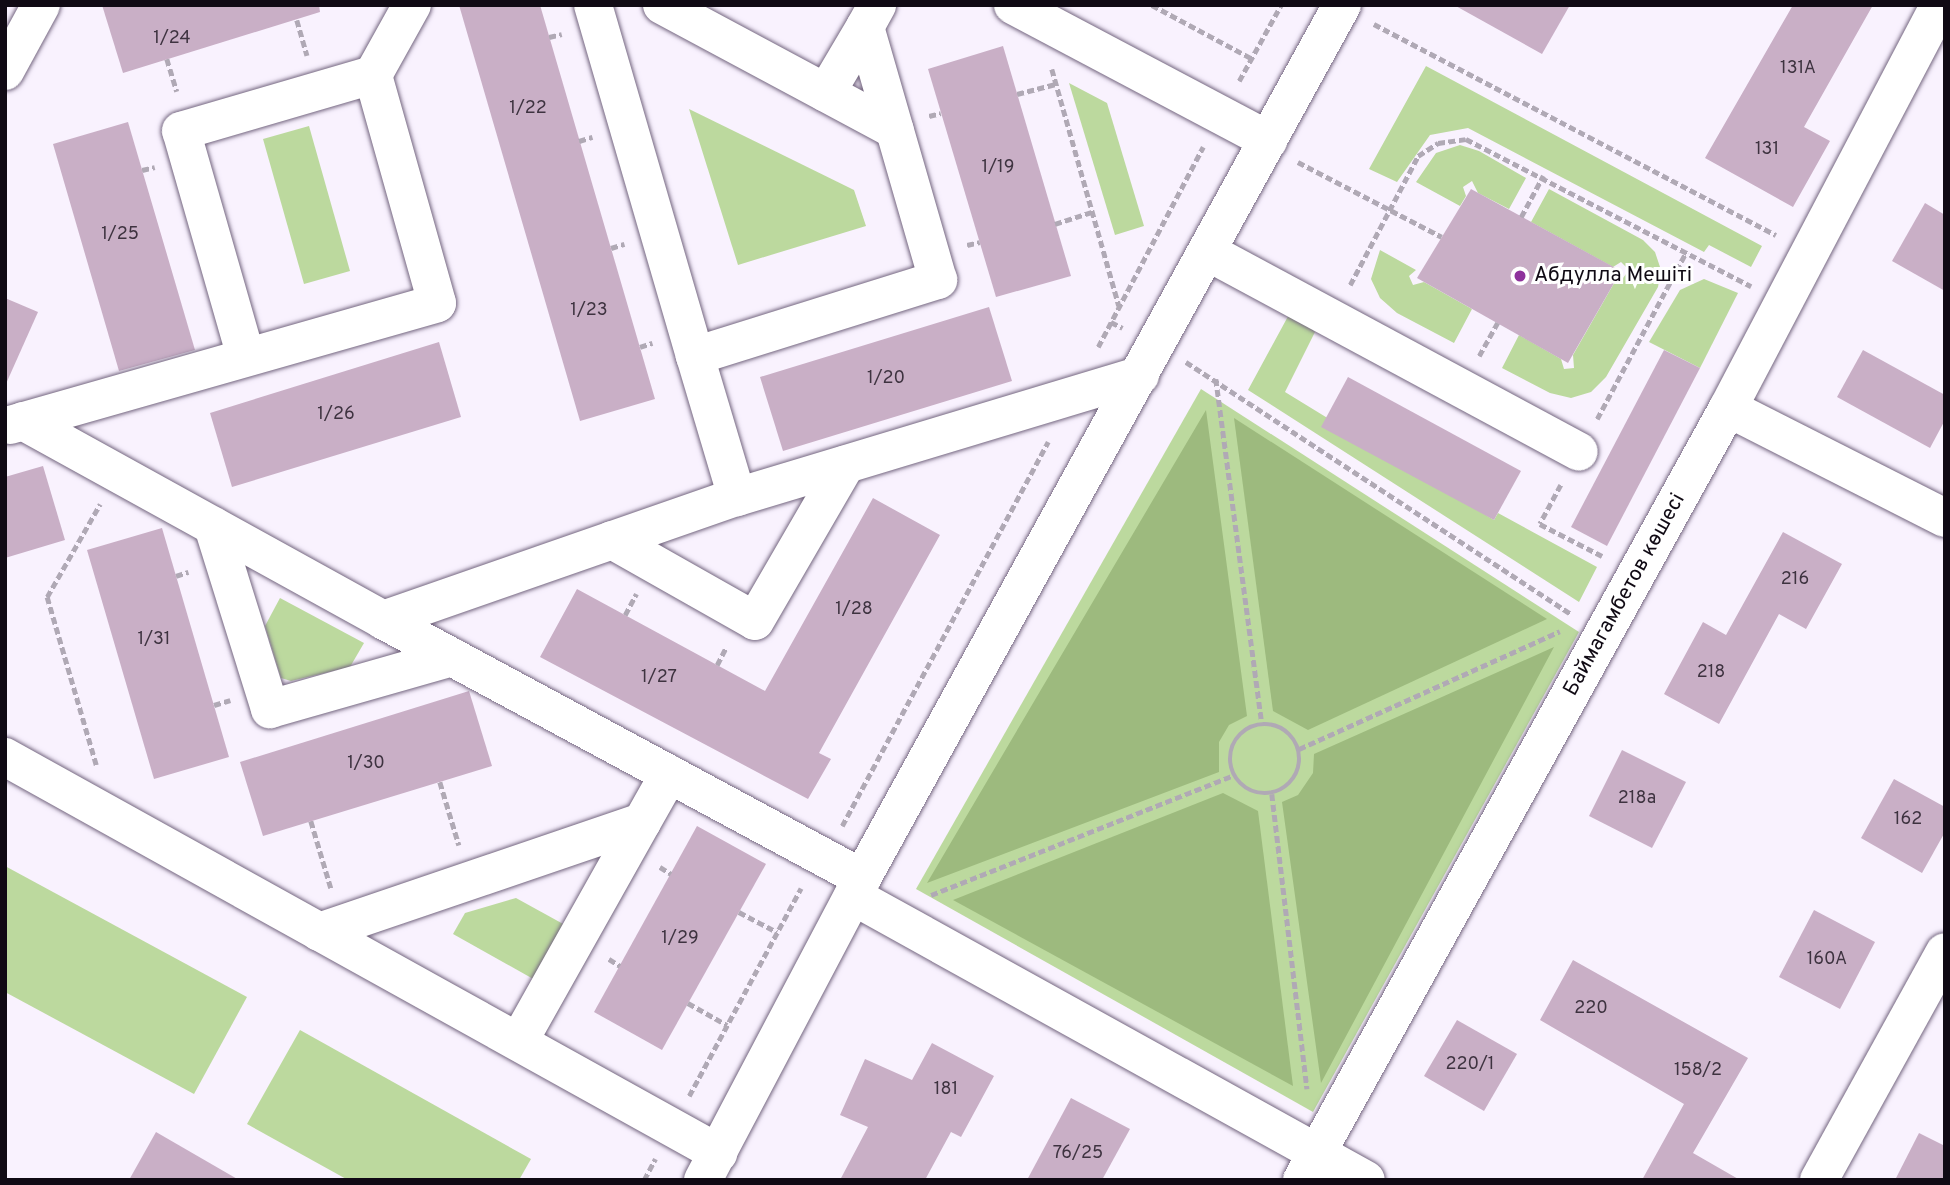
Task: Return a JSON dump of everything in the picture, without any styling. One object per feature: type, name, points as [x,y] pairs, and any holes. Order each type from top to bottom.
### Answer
[{"type":"street","points":[[5,71],[41,5]]},
{"type":"street","points":[[246,357],[181,131],[373,75],[412,5]]},
{"type":"street","points":[[593,5],[737,497]]},
{"type":"street","points":[[662,5],[895,130]]},
{"type":"street","name":"Баймагамбетов көшесі","points":[[1309,1166],[1728,408],[1940,5]]},
{"type":"street","points":[[1026,12],[1283,151]]},
{"type":"street","points":[[5,757],[111,816],[330,928],[519,1041],[673,1126],[710,1166],[858,887],[1208,252],[1283,151],[1357,14]]},
{"type":"street","points":[[695,356],[939,280],[895,130],[871,16]]},
{"type":"street","points":[[826,93],[871,16]]},
{"type":"street","points":[[14,424],[437,303],[373,75]]},
{"type":"street","points":[[1208,252],[1579,452]]},
{"type":"street","points":[[383,620],[737,497],[1073,396],[1149,361]]},
{"type":"street","points":[[1728,408],[1945,518]]},
{"type":"street","points":[[14,424],[117,473],[383,620],[822,856],[858,887],[1309,1166],[1366,1180]]},
{"type":"street","points":[[612,540],[755,621],[846,464]]},
{"type":"street","points":[[213,526],[270,709],[452,657]]},
{"type":"street","points":[[519,1041],[669,774]]},
{"type":"street","points":[[330,928],[642,822]]},
{"type":"street","points":[[1819,1180],[1945,952]]},
{"type":"path","points":[[1152,5],[1251,58]]},
{"type":"path","points":[[644,1180],[777,932],[841,828],[1073,396],[1219,116],[1281,5]]},
{"type":"path","points":[[1026,12],[1056,84],[1119,307]]},
{"type":"path","points":[[1357,14],[1810,254]]},
{"type":"path","points":[[1017,94],[1056,84]]},
{"type":"path","points":[[1331,320],[1418,156],[1452,139],[1479,143],[1784,304]]},
{"type":"path","points":[[1283,151],[1442,237]]},
{"type":"path","points":[[1521,217],[1543,176]]},
{"type":"path","points":[[1055,224],[1092,212]]},
{"type":"path","points":[[1613,561],[1541,524],[1686,252]]},
{"type":"path","points":[[1149,361],[1216,379],[1582,621]]},
{"type":"path","points":[[1216,379],[1262,724]]},
{"type":"path","points":[[111,816],[47,597],[117,473]]},
{"type":"path","points":[[1299,749],[1570,626]]},
{"type":"path","points":[[1262,724],[1285,729],[1299,749],[1301,760],[1293,782],[1272,794],[1250,791],[1234,775],[1230,753],[1234,742],[1241,733],[1262,724]]},
{"type":"path","points":[[924,898],[1234,775]]},
{"type":"path","points":[[440,782],[470,880]]},
{"type":"path","points":[[1272,794],[1308,1096]]},
{"type":"path","points":[[310,821],[330,928]]},
{"type":"path","points":[[739,912],[777,932]]},
{"type":"path","points":[[688,1003],[727,1025]]},
{"type":"green space","points":[[1426,66],[1762,246],[1751,267],[1709,245],[1704,252],[1468,128],[1430,135],[1397,182],[1369,169]]},
{"type":"green space","points":[[1069,83],[1107,103],[1144,226],[1115,235]]},
{"type":"green space","points":[[689,109],[854,190],[866,226],[738,265]]},
{"type":"green space","points":[[309,126],[350,271],[304,284],[263,139]]},
{"type":"green space","points":[[1460,145],[1479,151],[1526,178],[1509,209],[1478,193],[1472,181],[1463,187],[1466,196],[1460,206],[1416,182],[1436,153]]},
{"type":"green space","points":[[1549,189],[1643,240],[1655,252],[1661,270],[1658,287],[1606,377],[1591,392],[1571,398],[1550,393],[1502,368],[1519,335],[1561,359],[1564,369],[1574,368],[1573,355],[1617,278],[1623,278],[1629,270],[1621,262],[1613,267],[1531,222]]},
{"type":"green space","points":[[1380,250],[1416,270],[1409,276],[1413,285],[1424,282],[1472,309],[1454,343],[1397,313],[1380,298],[1371,279]]},
{"type":"green space","points":[[1704,279],[1738,293],[1700,368],[1649,342],[1680,290]]},
{"type":"green space","points":[[1292,309],[1315,332],[1285,392],[1494,520],[1498,513],[1597,567],[1579,602],[1248,390]]},
{"type":"green space","points":[[1201,389],[1579,632],[1313,1112],[916,889]]},
{"type":"green space","points":[[1206,410],[1247,716],[1229,725],[1219,742],[1219,772],[927,883]]},
{"type":"green space","points":[[1234,418],[1547,619],[1308,730],[1273,711]]},
{"type":"green space","points":[[280,598],[364,643],[350,667],[291,681],[281,678],[265,626]]},
{"type":"green space","points":[[1554,647],[1321,1083],[1282,802],[1298,795],[1313,773],[1314,754]]},
{"type":"green space","points":[[1223,793],[1258,811],[1293,1086],[953,900]]},
{"type":"green space","points":[[5,866],[247,997],[194,1094],[5,992]]},
{"type":"green space","points":[[516,898],[565,925],[535,980],[453,934],[465,913]]},
{"type":"green space","points":[[300,1030],[531,1159],[519,1180],[348,1180],[247,1124]]},
{"type":"building","points":[[102,5],[319,5],[320,12],[123,73]]},
{"type":"building","points":[[459,5],[540,5],[655,399],[580,421]]},
{"type":"building","points":[[1454,5],[1570,5],[1542,54]]},
{"type":"building","points":[[1793,5],[1873,5],[1804,127],[1830,141],[1793,207],[1705,158]]},
{"type":"building","points":[[1003,46],[1071,276],[996,297],[928,69]]},
{"type":"building","points":[[128,122],[195,350],[119,371],[53,144]]},
{"type":"building","name":"Абдулла Мешіті","points":[[1471,189],[1621,271],[1568,363],[1417,278]]},
{"type":"building","points":[[1925,203],[1945,215],[1945,291],[1892,261]]},
{"type":"building","points":[[5,298],[38,312],[5,386]]},
{"type":"building","points":[[989,307],[1012,381],[783,451],[760,377]]},
{"type":"building","points":[[439,342],[461,417],[232,487],[210,413]]},
{"type":"building","points":[[1664,350],[1700,368],[1607,546],[1571,527]]},
{"type":"building","points":[[1863,350],[1945,395],[1945,420],[1930,448],[1837,397]]},
{"type":"building","points":[[1348,377],[1521,471],[1494,520],[1321,427]]},
{"type":"building","points":[[43,466],[65,540],[5,558],[5,477]]},
{"type":"building","points":[[873,498],[940,535],[819,753],[831,759],[808,799],[540,657],[577,589],[765,691]]},
{"type":"building","points":[[162,528],[229,757],[154,779],[87,550]]},
{"type":"building","points":[[1783,532],[1842,564],[1806,629],[1779,614],[1719,724],[1664,694],[1703,622],[1726,635]]},
{"type":"building","points":[[469,691],[492,766],[263,836],[240,762]]},
{"type":"building","points":[[1622,750],[1686,782],[1652,848],[1589,816]]},
{"type":"building","points":[[1894,779],[1945,807],[1945,832],[1922,873],[1861,838]]},
{"type":"building","points":[[697,826],[766,864],[662,1050],[594,1012]]},
{"type":"building","points":[[1814,910],[1875,942],[1840,1009],[1779,977]]},
{"type":"building","points":[[1573,960],[1748,1058],[1693,1153],[1740,1180],[1642,1180],[1684,1104],[1540,1020]]},
{"type":"building","points":[[1457,1020],[1517,1054],[1484,1111],[1424,1076]]},
{"type":"building","points":[[932,1043],[994,1076],[961,1137],[951,1132],[925,1180],[840,1180],[868,1127],[840,1115],[865,1059],[912,1080]]},
{"type":"building","points":[[1071,1098],[1130,1129],[1102,1180],[1027,1180]]},
{"type":"building","points":[[156,1132],[239,1180],[129,1180]]},
{"type":"building","points":[[1919,1133],[1945,1146],[1945,1180],[1895,1180]]},
{"type":"place","name":"Абдулла Мешіті","points":[[1520,276]]}]
